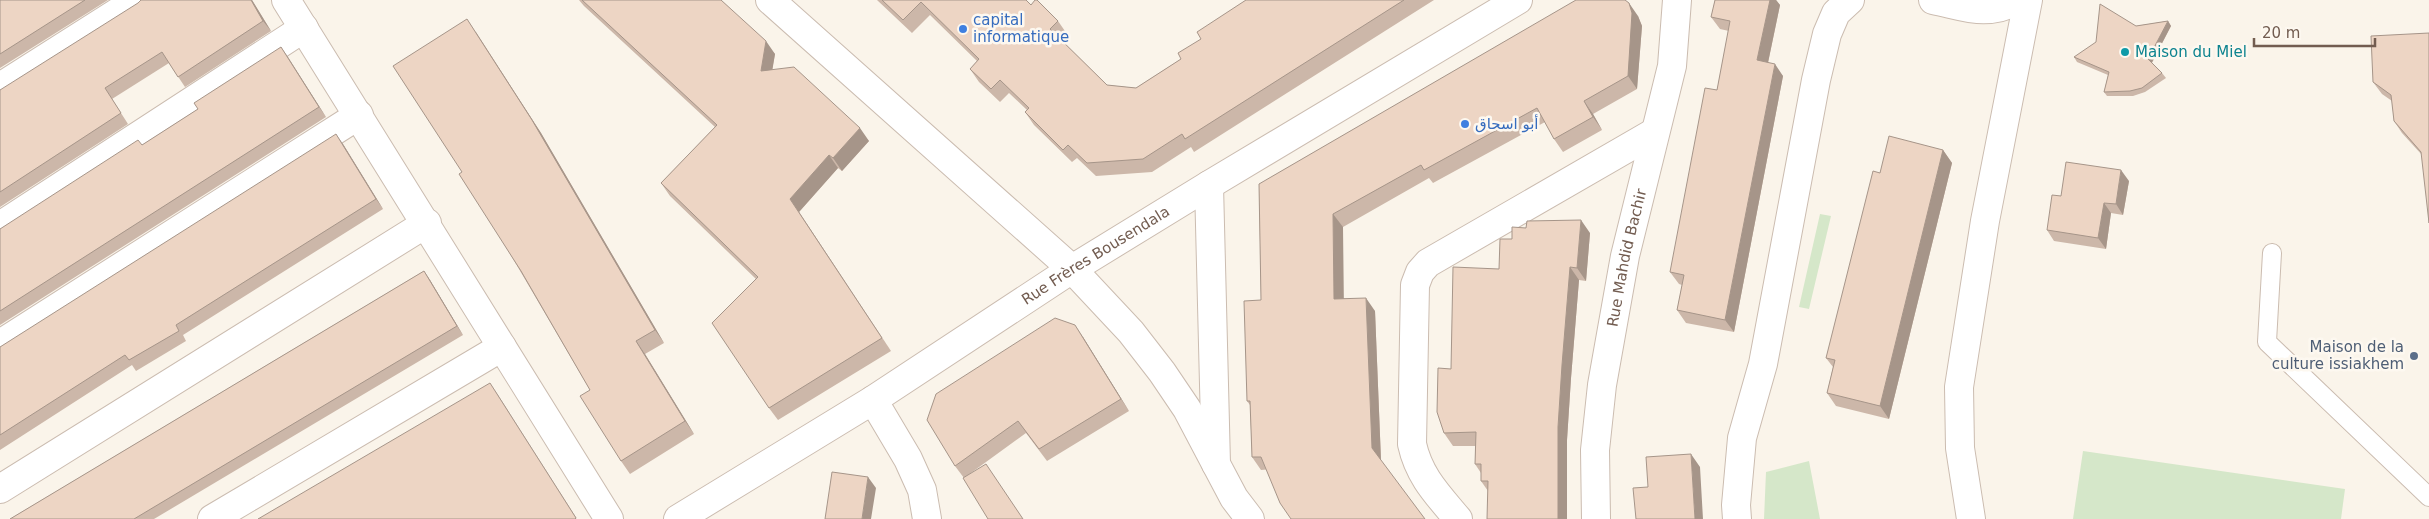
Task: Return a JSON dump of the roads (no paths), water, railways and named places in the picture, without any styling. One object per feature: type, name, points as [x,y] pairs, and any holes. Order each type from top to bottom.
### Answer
[{"type":"street","points":[[0,87],[137,0]]},
{"type":"street","points":[[286,0],[427,223],[609,519]]},
{"type":"street","points":[[770,0],[1072,269],[1131,332],[1162,372],[1186,408],[1234,498],[1250,519]]},
{"type":"street","name":"Rue Frères Bousendala","points":[[678,519],[873,400],[1072,269],[1518,0]]},
{"type":"street","name":"Rue Mahdid Bachir","points":[[1596,519],[1595,450],[1602,385],[1625,256],[1672,66],[1677,0]]},
{"type":"street","points":[[1737,519],[1736,505],[1742,438],[1763,364],[1816,80],[1830,27],[1836,13],[1850,0]]},
{"type":"street","points":[[1933,0],[1985,11],[2007,7],[2019,0]]},
{"type":"street","points":[[1971,519],[1960,448],[1959,387],[1985,221],[2028,0]]},
{"type":"street","points":[[0,226],[304,28]]},
{"type":"street","points":[[0,344],[359,115]]},
{"type":"street","points":[[1458,519],[1427,482],[1416,463],[1412,444],[1415,285],[1420,272],[1428,263],[1655,132]]},
{"type":"street","points":[[1209,185],[1215,346],[1213,413],[1216,464]]},
{"type":"street","points":[[0,489],[427,223]]},
{"type":"street","points":[[212,519],[502,347]]},
{"type":"street","points":[[873,400],[908,459],[922,490],[927,519]]},
{"type":"lane","points":[[2272,253],[2267,342],[2429,497]]},
{"type":"place","name":"capital informatique","points":[[963,29]]},
{"type":"place","name":"Maison du Miel","points":[[2125,52]]},
{"type":"place","name":"أبو اسحاق","points":[[1465,124]]},
{"type":"place","name":"Maison de la culture issiakhem","points":[[2414,356]]}]
